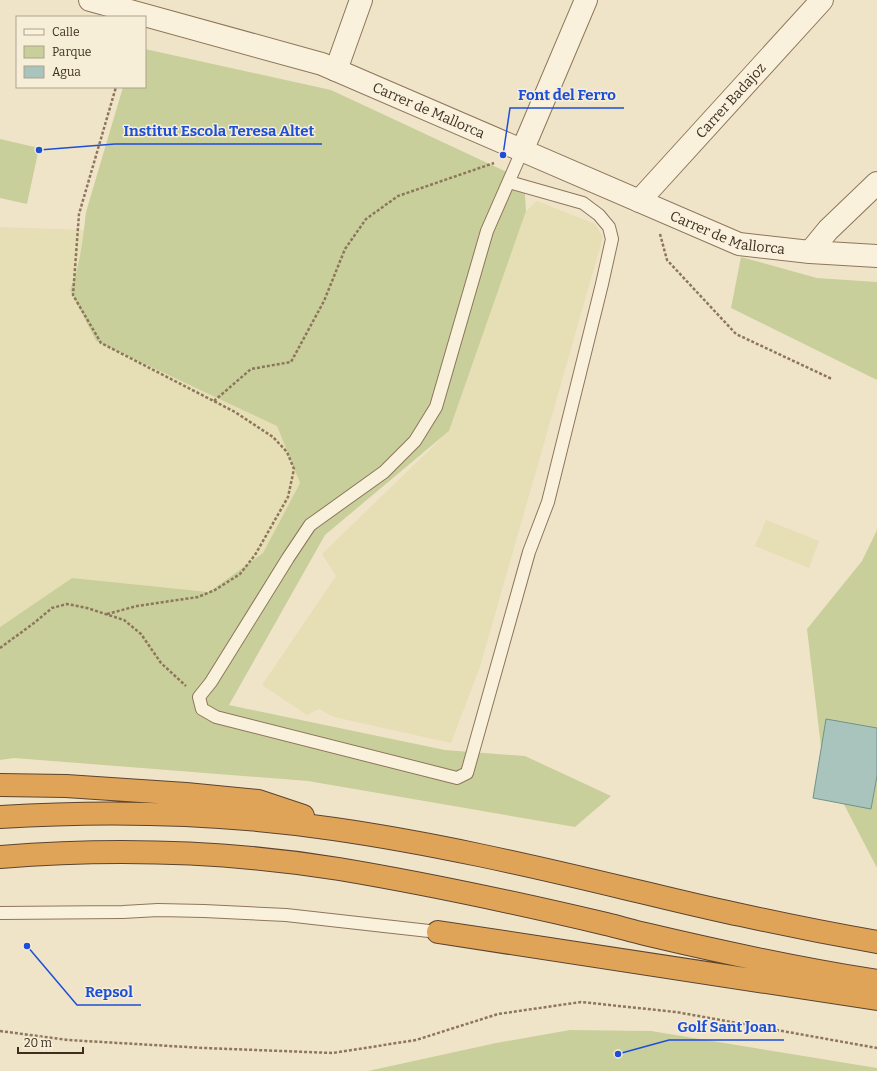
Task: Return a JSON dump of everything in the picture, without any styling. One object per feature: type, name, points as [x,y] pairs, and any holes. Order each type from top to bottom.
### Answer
[{"type":"highway","points":[[0,785],[120,788],[258,801],[334,829]]},
{"type":"highway","points":[[0,817],[54,814],[174,814],[235,818],[334,829],[440,848],[621,887],[738,915],[877,942]]},
{"type":"highway","points":[[0,857],[71,853],[178,854],[276,861],[322,867],[395,879],[608,924],[644,934],[717,950],[808,969],[877,981]]},
{"type":"highway","points":[[438,932],[877,999]]},
{"type":"street","name":"Carrer de Mallorca","points":[[90,0],[149,8],[322,64],[739,244],[810,252],[877,256]]},
{"type":"street","points":[[336,70],[361,0]]},
{"type":"street","points":[[522,151],[586,0]]},
{"type":"street","name":"Carrer Badajoz","points":[[638,201],[822,0]]},
{"type":"street","points":[[810,252],[828,230],[877,183]]},
{"type":"lane","points":[[508,182],[583,203],[599,215],[609,227],[612,239],[548,502],[529,552],[466,773],[457,778],[216,717],[202,709],[199,697],[211,682],[310,525],[384,472],[415,441],[436,407],[487,231],[508,182],[522,151]]},
{"type":"lane","points":[[0,913],[123,912],[158,910],[204,911],[286,915],[438,932]]},
{"type":"path","points":[[107,614],[138,606],[198,597],[215,590],[240,574],[255,555],[288,497],[294,469],[287,452],[273,437],[235,412],[100,343],[73,296],[79,214],[116,88]]},
{"type":"path","points":[[214,401],[251,369],[291,362],[324,301],[345,249],[366,219],[398,196],[496,162]]},
{"type":"path","points":[[663,212],[659,230],[667,260],[736,334],[832,379]]},
{"type":"path","points":[[0,648],[52,608],[67,604],[87,608],[124,620],[141,634],[161,663],[199,697]]},
{"type":"path","points":[[0,1031],[68,1040],[204,1048],[333,1052],[416,1040],[498,1014],[581,1002],[676,1012],[877,1048]]},
{"type":"shaded area","points":[[537,201],[595,224],[603,237],[480,667],[451,743],[334,717],[319,709],[307,715],[262,685],[336,576],[322,554],[449,431],[526,211]]},
{"type":"shaded area","points":[[0,227],[84,230],[75,278],[70,290],[96,341],[277,426],[300,483],[263,553],[209,592],[72,578],[0,627]]},
{"type":"shaded area","points":[[766,520],[819,541],[809,568],[755,546]]},
{"type":"green space","points":[[146,49],[331,90],[524,180],[526,211],[449,431],[325,535],[229,705],[445,750],[525,756],[611,796],[575,827],[308,781],[14,758],[0,760],[0,627],[72,578],[209,592],[263,553],[300,483],[277,426],[96,341],[70,290],[79,262],[86,212],[123,88],[146,88]]},
{"type":"green space","points":[[0,139],[39,148],[27,204],[0,198]]},
{"type":"green space","points":[[741,257],[817,278],[877,282],[877,380],[731,308]]},
{"type":"green space","points":[[877,530],[877,868],[823,764],[807,629],[862,561]]},
{"type":"green space","points":[[570,1030],[651,1031],[877,1068],[877,1071],[368,1071],[496,1043]]},
{"type":"water","points":[[826,719],[877,728],[877,776],[871,809],[813,798]]},
{"type":"place","name":"Institut Escola Teresa Altet","points":[[39,150]]},
{"type":"place","name":"Font del Ferro","points":[[503,155]]},
{"type":"place","name":"Repsol","points":[[27,946]]},
{"type":"place","name":"Golf Sant Joan","points":[[618,1054]]}]
